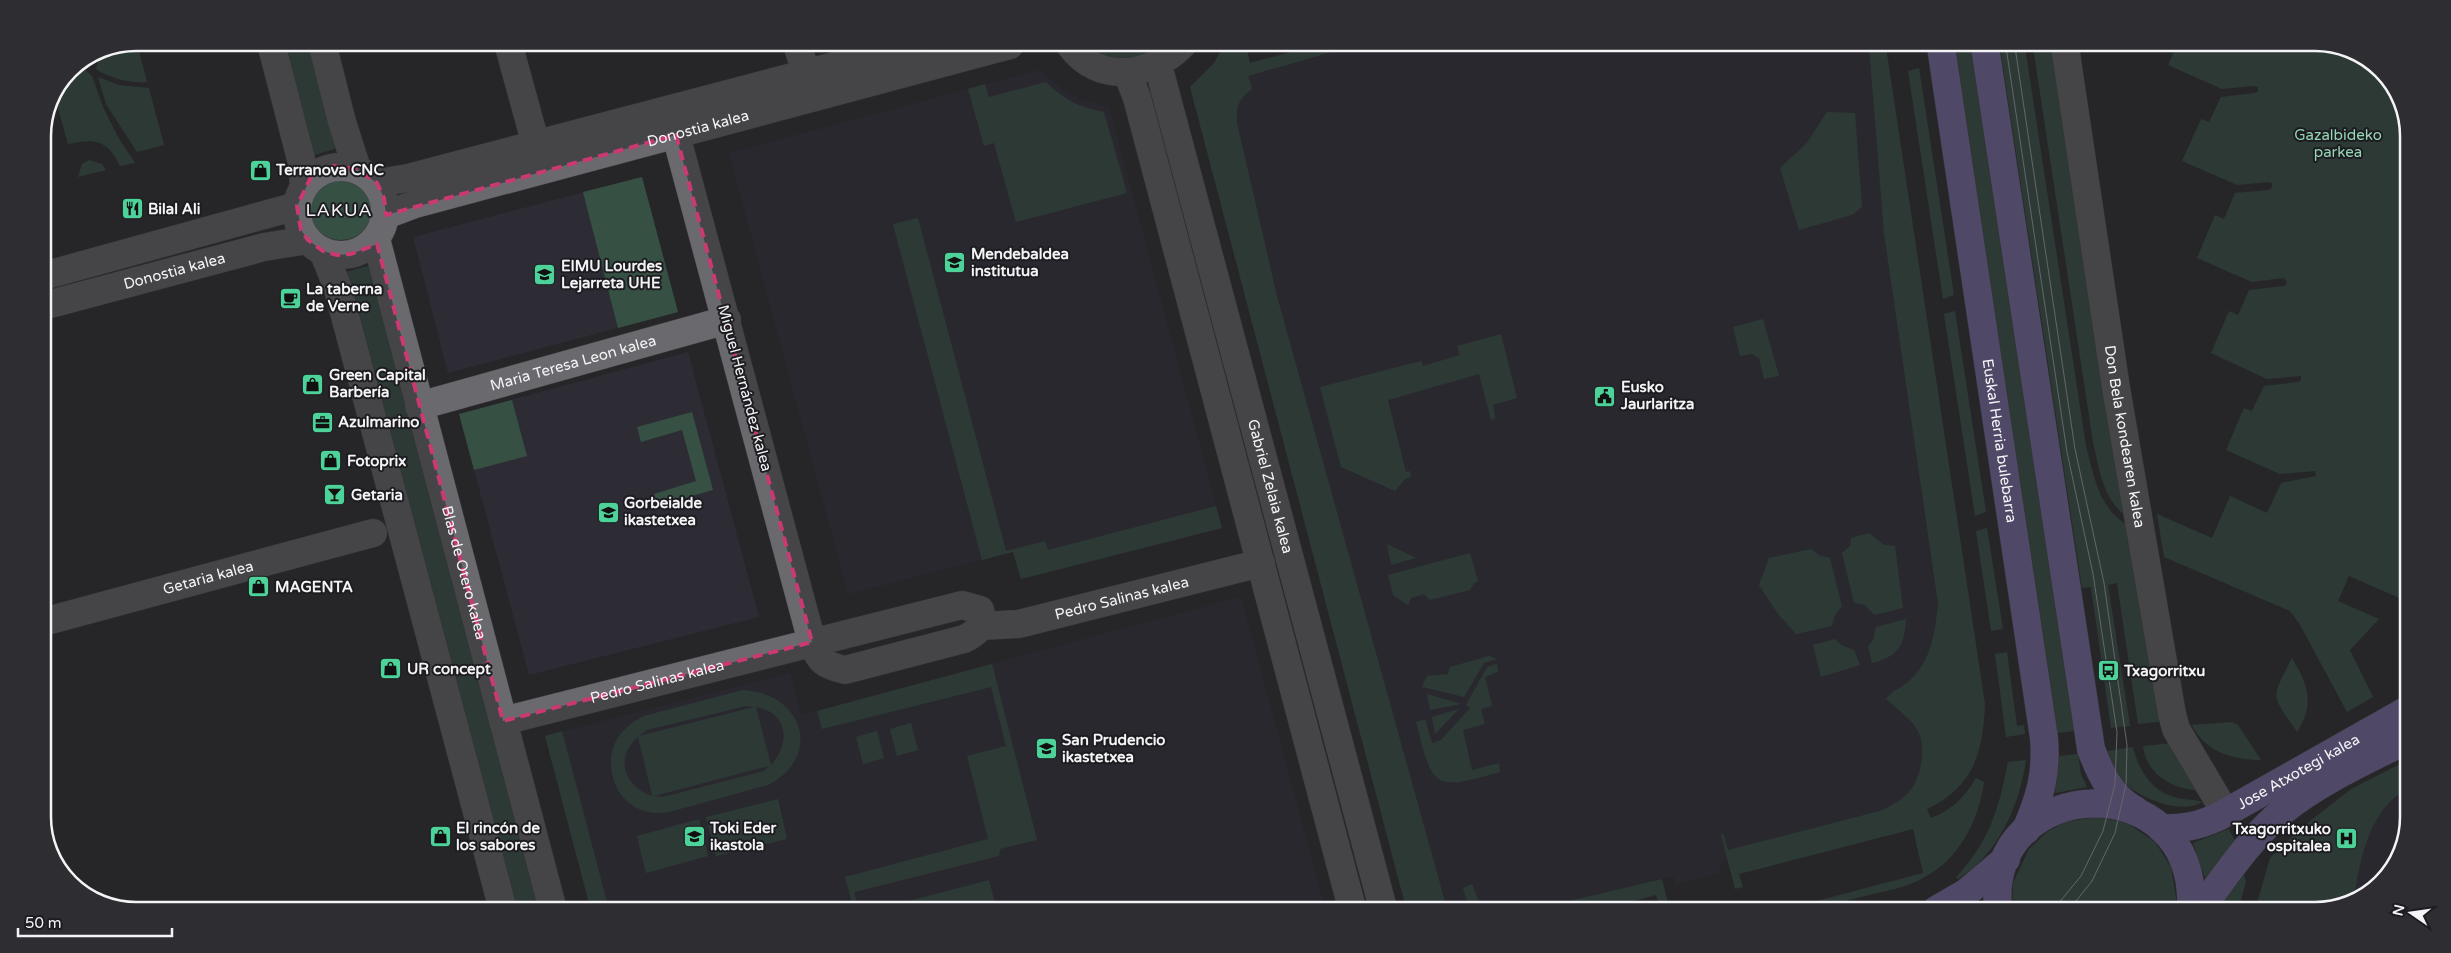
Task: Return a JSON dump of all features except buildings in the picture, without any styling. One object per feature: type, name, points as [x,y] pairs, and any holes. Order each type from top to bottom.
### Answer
[{"type":"main road","name":"Euskal Herria bulebarra","points":[[1942,51],[2044,738],[2046,769],[2043,783],[2026,830]]},
{"type":"main road","points":[[1987,51],[2091,748],[2105,781],[2123,804],[2161,828],[2173,842],[2189,874],[2191,902]]},
{"type":"main road","name":"Jose Atxotegi kalea","points":[[2161,828],[2183,829],[2200,825],[2400,714]]},
{"type":"main road","name":"Jose Atxotegi kalea","points":[[2206,902],[2244,851],[2285,810],[2325,783],[2400,743]]},
{"type":"main road","points":[[1998,902],[1998,887],[2006,859],[2026,830],[2049,814],[2074,804],[2093,802],[2112,803],[2135,810]]},
{"type":"main road","points":[[1949,902],[1966,892],[2006,859]]},
{"type":"street","points":[[273,51],[302,163],[299,224],[334,275],[501,902]]},
{"type":"street","points":[[315,246],[337,255],[351,254],[365,249],[381,227],[384,198],[367,176],[342,122],[324,51]]},
{"type":"street","points":[[510,51],[536,145]]},
{"type":"street","points":[[799,51],[806,73]]},
{"type":"street","name":"Donostia kalea","points":[[367,176],[408,178],[891,51]]},
{"type":"street","name":"Donostia kalea","points":[[381,227],[420,202],[984,51]]},
{"type":"street","points":[[1077,51],[1091,63],[1108,70],[1127,72],[1143,70],[1158,65],[1175,51]]},
{"type":"street","name":"Don Bela kondearen kalea","points":[[2066,51],[2116,388],[2148,579],[2176,729],[2225,812]]},
{"type":"street","name":"Gabriel Zelaia kalea","points":[[1158,65],[1381,902]]},
{"type":"street","name":"Gabriel Zelaia kalea","points":[[1127,72],[1137,98],[1350,902]]},
{"type":"street","name":"Miguel Hernández kalea","points":[[676,135],[812,642]]},
{"type":"street","points":[[300,196],[312,177],[333,166],[367,176]]},
{"type":"street","name":"Donostia kalea","points":[[51,274],[300,196]]},
{"type":"street","name":"Blas de Otero kalea","points":[[381,227],[419,406],[551,902]]},
{"type":"street","name":"Donostia kalea","points":[[51,304],[264,247],[315,246]]},
{"type":"street","name":"Maria Teresa Leon kalea","points":[[419,406],[727,320]]},
{"type":"street","name":"Getaria kalea","points":[[51,620],[373,533]]},
{"type":"street","name":"Pedro Salinas kalea","points":[[503,721],[962,605],[980,610],[982,617],[981,626],[1019,624],[1261,563]]},
{"type":"highlighted area","points":[[676,135],[812,642],[503,721],[377,244],[351,254],[337,255],[323,251],[308,240],[301,230],[297,206],[311,177],[333,166],[357,169],[377,183],[384,198],[386,215]]},
{"type":"shaded area","name":"Eusko Jaurlaritza","points":[[1299,51],[1887,51],[1985,704],[1983,735],[1977,756],[1968,776],[1946,800],[1927,809],[1866,827],[1719,864],[1721,873],[1675,885],[1673,876],[1564,902],[1404,902],[1190,87]]},
{"type":"shaded area","name":"Mendebaldea institutua","points":[[1040,70],[1064,91],[1080,99],[1109,107],[1222,528],[1021,579],[1013,552],[848,594],[729,153]]},
{"type":"shaded area","name":"EIMU Lourdes Lejarreta UHE","points":[[642,177],[678,312],[448,373],[413,237]]},
{"type":"shaded area","name":"Gorbeialde ikastetxea","points":[[688,352],[759,617],[529,675],[459,414]]},
{"type":"shaded area","name":"San Prudencio ikastetxea","points":[[1241,597],[1323,902],[589,902],[545,736],[790,673],[801,715]]},
{"type":"shaded area","name":"Txagorritxuko ospitalea","points":[[2400,764],[2400,817],[2398,833],[2391,854],[2375,877],[2362,887],[2337,899],[2315,902],[2257,902],[2270,858],[2300,829],[2351,789]]},
{"type":"green space","points":[[139,51],[147,82],[120,80],[96,69],[98,61],[104,58],[120,53]]},
{"type":"green space","points":[[283,51],[312,51],[338,148],[311,156]]},
{"type":"green space","points":[[1091,51],[1157,51],[1122,60],[1104,58]]},
{"type":"green space","points":[[1221,51],[1247,51],[1250,63],[1295,51],[1335,51],[1248,76],[1252,89],[1239,104],[1237,123],[1277,296],[1445,902],[1404,902],[1190,87],[1214,63]]},
{"type":"green space","points":[[1869,51],[1887,51],[1985,704],[1982,738],[1973,766],[1956,790],[1927,809],[1931,818],[1957,802],[1967,792],[1976,778],[1984,782],[1977,810],[1965,838],[1957,850],[1936,870],[1916,881],[1895,889],[1839,902],[1813,902],[1923,873],[1913,829],[1739,874],[1743,887],[1735,889],[1721,835],[1723,833],[1728,850],[1880,811],[1899,801],[1909,792],[1917,780],[1922,755],[1919,733],[1909,719],[1886,699],[1908,682],[1922,665],[1934,635],[1938,603],[1884,233]]},
{"type":"green space","points":[[1956,51],[1973,51],[2075,731],[2057,733]]},
{"type":"green space","points":[[2001,51],[2026,51],[2086,446],[2103,500],[2117,518],[2127,525],[2166,721],[2138,724],[2117,583],[2108,585],[2130,726],[2111,728],[2091,587],[2082,588]]},
{"type":"green space","points":[[2034,51],[2057,51],[2125,512],[2122,513],[2110,498],[2100,471],[2093,442]]},
{"type":"green space","name":"Gazalbideko parkea","points":[[2174,51],[2315,51],[2331,53],[2352,60],[2375,76],[2388,94],[2398,120],[2400,131],[2400,598],[2349,576],[2338,601],[2379,619],[2350,650],[2373,697],[2347,712],[2299,623],[2290,611],[2164,557],[2157,514],[2212,538],[2230,496],[2267,513],[2281,483],[2316,476],[2315,471],[2280,474],[2226,450],[2244,408],[2252,411],[2264,386],[2298,382],[2301,380],[2301,376],[2267,379],[2211,353],[2229,311],[2238,315],[2249,290],[2284,286],[2287,284],[2283,278],[2252,282],[2197,258],[2215,215],[2224,219],[2235,193],[2269,190],[2272,187],[2272,183],[2237,185],[2182,161],[2201,119],[2209,122],[2221,97],[2255,93],[2258,91],[2258,87],[2222,89],[2168,65]]},
{"type":"green space","points":[[1919,68],[1954,295],[1943,299],[1908,71]]},
{"type":"green space","points":[[84,70],[92,76],[103,107],[118,137],[135,163],[120,166],[111,151],[100,143],[93,141],[68,144],[57,106],[66,89],[76,76]]},
{"type":"green space","points":[[98,77],[119,85],[149,88],[164,145],[137,152],[106,104]]},
{"type":"green space","points":[[1046,82],[1072,102],[1104,112],[1127,193],[1016,222],[994,143],[984,146],[968,89],[985,84],[989,97]]},
{"type":"green space","points":[[1827,112],[1855,113],[1862,207],[1852,215],[1799,230],[1780,168],[1806,144]]},
{"type":"green space","points":[[89,160],[102,164],[106,170],[78,177],[82,164]]},
{"type":"green space","points":[[642,177],[678,312],[618,328],[583,192]]},
{"type":"green space","points":[[335,178],[347,178],[363,187],[370,197],[372,209],[370,221],[363,231],[347,240],[335,240],[324,235],[315,226],[310,215],[310,203],[315,192],[324,183]]},
{"type":"green space","points":[[918,218],[1006,551],[1045,541],[1048,550],[1216,506],[1222,528],[1021,579],[1013,552],[982,560],[893,224]]},
{"type":"green space","points":[[372,265],[540,902],[509,902],[341,273]]},
{"type":"green space","points":[[1955,311],[1986,512],[1975,516],[1944,314]]},
{"type":"green space","points":[[1763,319],[1779,376],[1764,379],[1759,358],[1752,354],[1740,356],[1733,327]]},
{"type":"green space","points":[[1501,334],[1517,398],[1493,405],[1495,418],[1491,420],[1479,374],[1388,400],[1406,472],[1410,471],[1411,477],[1405,479],[1395,491],[1341,467],[1320,387],[1421,361],[1423,366],[1460,355],[1457,346]]},
{"type":"green space","points":[[512,400],[527,456],[474,470],[459,414]]},
{"type":"green space","points":[[692,412],[713,490],[657,506],[654,494],[696,481],[682,430],[641,442],[637,427]]},
{"type":"green space","points":[[1987,528],[2003,629],[1991,631],[1976,531]]},
{"type":"green space","points":[[1869,533],[1884,545],[1895,546],[1903,608],[1875,615],[1864,605],[1854,603],[1842,553],[1850,546],[1851,538]]},
{"type":"green space","points":[[1387,544],[1416,558],[1391,565]]},
{"type":"green space","points":[[1811,549],[1821,556],[1830,558],[1842,606],[1834,617],[1832,626],[1796,634],[1778,614],[1759,585],[1769,558]]},
{"type":"green space","points":[[1470,553],[1478,581],[1474,583],[1470,590],[1430,600],[1424,594],[1411,598],[1408,605],[1393,595],[1388,575]]},
{"type":"green space","points":[[1906,619],[1904,636],[1898,648],[1888,657],[1872,663],[1868,646],[1873,640],[1876,627]]},
{"type":"green space","points":[[1835,639],[1841,645],[1854,650],[1860,665],[1821,677],[1813,645]]},
{"type":"green space","points":[[2007,652],[2017,726],[2024,725],[2025,734],[2006,737],[1995,654]]},
{"type":"green space","points":[[1489,656],[1497,659],[1484,663],[1464,697],[1422,687],[1427,676],[1448,674],[1450,667]]},
{"type":"green space","points":[[2292,658],[2302,677],[2308,704],[2303,722],[2297,732],[2276,696],[2277,689]]},
{"type":"green space","points":[[992,664],[1037,840],[1000,849],[999,856],[854,892],[857,902],[852,902],[845,877],[988,839],[967,756],[1006,746],[991,687],[822,729],[817,711]]},
{"type":"green space","points":[[1497,664],[1498,672],[1485,677],[1492,706],[1481,709],[1485,724],[1463,730],[1472,770],[1499,763],[1500,772],[1461,782],[1448,782],[1439,779],[1432,772],[1427,761],[1416,722],[1425,719],[1432,743],[1441,740],[1470,708],[1466,705],[1487,667]]},
{"type":"green space","points":[[743,690],[764,694],[781,703],[792,714],[799,729],[800,744],[796,759],[785,773],[768,785],[672,811],[650,812],[641,810],[625,799],[615,783],[611,763],[613,748],[620,735],[631,724],[644,716]],"holes":[[[746,706],[754,707],[639,736],[647,730]],[[756,707],[767,710],[775,715],[783,730],[782,748],[771,765]],[[638,737],[652,796],[635,786],[626,771],[624,762],[631,745]],[[769,766],[764,771],[663,797],[654,796]]]},
{"type":"green space","points":[[1427,694],[1461,704],[1430,710]]},
{"type":"green space","points":[[1459,709],[1435,734],[1432,717]]},
{"type":"green space","points":[[2232,722],[2238,725],[2261,760],[2251,760],[2221,753],[2204,742],[2192,725]]},
{"type":"green space","points":[[911,723],[918,750],[897,756],[890,729]]},
{"type":"green space","points":[[562,731],[607,902],[589,902],[545,736]]},
{"type":"green space","points":[[877,731],[884,758],[863,764],[856,737]]},
{"type":"green space","points":[[2173,743],[2199,790],[2180,787],[2162,779],[2149,765],[2143,746]]},
{"type":"green space","points":[[2133,747],[2138,763],[2146,777],[2157,788],[2175,797],[2202,802],[2185,807],[2166,804],[2147,798],[2128,786],[2116,772],[2107,751]]},
{"type":"green space","points":[[2078,754],[2081,774],[2087,787],[2055,793],[2059,756]]},
{"type":"green space","points":[[2026,760],[2018,794],[2005,827],[1985,856],[1958,879],[1956,877],[1968,864],[1985,837],[1997,809],[2008,762]]},
{"type":"green space","name":"Txagorritxuko ospitalea","points":[[2400,764],[2400,794],[2382,811],[2374,824],[2363,854],[2355,891],[2337,899],[2326,901],[2257,902],[2270,858],[2300,829],[2351,789]]},
{"type":"green space","points":[[778,799],[787,839],[716,856],[706,817]]},
{"type":"green space","points":[[2097,817],[2127,823],[2155,842],[2171,867],[2177,902],[2012,902],[2013,883],[2029,849],[2047,832],[2065,822]]},
{"type":"green space","points":[[699,819],[708,856],[646,873],[637,836]]},
{"type":"green space","points":[[2229,829],[2237,845],[2207,884],[2193,843]]},
{"type":"green space","points":[[2243,871],[2246,882],[2240,902],[2224,902]]},
{"type":"green space","points":[[1662,879],[1668,902],[1658,902],[1656,895],[1630,902],[1565,902]]},
{"type":"green space","points":[[989,880],[995,902],[905,902]]},
{"type":"green space","points":[[1472,884],[1478,899],[1482,902],[1468,902],[1463,888]]},
{"type":"tram line","points":[[2007,51],[2067,452],[2093,574],[2117,732],[2115,784],[2103,831],[2081,876],[2060,902]]},
{"type":"tram line","points":[[2016,51],[2075,449],[2104,583],[2127,745],[2126,784],[2115,833],[2092,881],[2075,902]]},
{"type":"place","name":"Terranova CNC","points":[[260,170]]},
{"type":"place","name":"Bilal Ali","points":[[132,209]]},
{"type":"place","name":"Mendebaldea institutua","points":[[955,263]]},
{"type":"place","name":"EIMU Lourdes Lejarreta UHE","points":[[545,275]]},
{"type":"place","name":"La taberna de Verne","points":[[290,298]]},
{"type":"place","name":"Green Capital Barbería","points":[[313,384]]},
{"type":"place","name":"Eusko Jaurlaritza","points":[[1605,396]]},
{"type":"place","name":"Azulmarino","points":[[322,422]]},
{"type":"place","name":"Fotoprix","points":[[331,461]]},
{"type":"place","name":"Getaria","points":[[335,495]]},
{"type":"place","name":"Gorbeialde ikastetxea","points":[[608,512]]},
{"type":"place","name":"MAGENTA","points":[[259,587]]},
{"type":"place","name":"UR concept","points":[[391,669]]},
{"type":"place","name":"Txagorritxu","points":[[2108,671]]},
{"type":"place","name":"San Prudencio ikastetxea","points":[[1046,749]]},
{"type":"place","name":"El rincón de los sabores","points":[[440,837]]},
{"type":"place","name":"Toki Eder ikastola","points":[[694,837]]},
{"type":"place","name":"Txagorritxuko ospitalea","points":[[2347,838]]},
{"type":"district","name":"LAKUA","points":[[339,210]]}]
